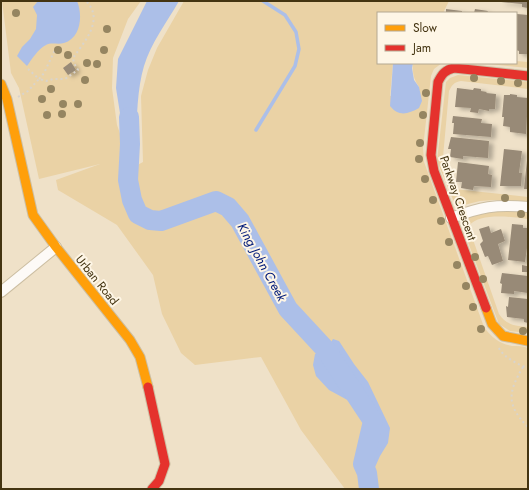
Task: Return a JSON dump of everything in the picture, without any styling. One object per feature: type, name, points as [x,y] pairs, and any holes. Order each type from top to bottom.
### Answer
[{"type":"street","name":"Parkway Crescent","points":[[503,336],[492,324],[434,172],[431,155],[437,89],[441,75],[447,70],[454,68],[528,76]]},
{"type":"street","name":"Urban Road","points":[[1,84],[7,100],[34,215],[56,247],[130,340],[140,357],[145,372],[165,464],[162,475],[156,486],[152,489]]},
{"type":"street","points":[[451,218],[476,209],[494,206],[528,207]]},
{"type":"street","points":[[1,292],[56,247]]},
{"type":"street","points":[[503,336],[528,340]]},
{"type":"path","points":[[28,69],[39,79],[46,81],[65,78],[78,70],[73,58],[87,39],[93,20],[92,11],[86,1]]},
{"type":"path","points":[[7,100],[21,96],[28,91],[44,73],[55,50]]},
{"type":"path","points":[[503,336],[499,347],[500,350],[523,367],[528,368]]},
{"type":"path","points":[[523,367],[513,385],[511,397],[514,409],[528,427]]},
{"type":"shaded area","points":[[2,1],[141,1],[128,19],[113,58],[112,88],[117,125],[132,168],[143,162],[141,96],[148,70],[157,48],[184,1],[449,1],[444,12],[377,12],[377,64],[393,64],[390,96],[419,87],[414,76],[413,64],[441,64],[434,69],[431,76],[423,148],[424,162],[484,327],[493,337],[504,344],[528,348],[528,489],[345,489],[301,430],[261,357],[195,365],[181,353],[162,314],[153,275],[117,225],[58,190],[56,180],[100,164],[39,179],[19,88],[11,73]]},
{"type":"shaded area","points":[[517,61],[528,62],[528,68],[490,64],[517,64]]},
{"type":"shaded area","points":[[458,75],[528,82],[528,89],[461,81],[452,85],[449,91],[443,157],[454,189],[528,197],[528,202],[495,200],[480,201],[464,205],[454,202],[437,161],[446,82],[450,78]]},
{"type":"shaded area","points":[[505,210],[528,213],[528,219],[497,216],[488,217],[480,219],[469,226],[499,314],[508,323],[528,327],[528,333],[510,331],[499,324],[463,229],[465,223],[474,215],[486,211]]},
{"type":"water","points":[[38,1],[77,1],[80,13],[79,25],[74,36],[70,40],[62,44],[46,45],[33,57],[27,66],[17,56],[36,29],[37,15],[33,7]]},
{"type":"water","points":[[147,1],[179,1],[147,57],[139,94],[136,140],[130,144],[122,126],[116,88],[118,59]]},
{"type":"water","points":[[393,64],[413,64],[414,80],[419,87],[422,101],[419,108],[411,112],[400,113],[390,106]]},
{"type":"water","points":[[333,339],[339,341],[368,382],[390,428],[388,443],[372,474],[367,473],[363,464],[372,421],[364,409],[329,390],[316,376],[313,365],[315,354],[326,350]]},
{"type":"building","points":[[501,1],[528,1],[528,8],[522,7],[522,4]]},
{"type":"building","points":[[446,9],[462,11],[462,12],[446,12]]},
{"type":"building","points":[[475,9],[488,11],[488,12],[474,12]]},
{"type":"building","points":[[517,14],[528,15],[528,54],[519,54],[519,51],[517,50]]},
{"type":"building","points":[[71,62],[76,70],[68,75],[63,68]]},
{"type":"building","points":[[457,88],[473,90],[474,88],[481,89],[481,91],[487,92],[486,93],[496,94],[495,109],[489,109],[489,111],[479,109],[478,113],[470,112],[471,108],[455,107]]},
{"type":"building","points":[[504,95],[517,95],[517,97],[528,98],[526,134],[510,132],[510,127],[503,126],[504,117],[502,117]]},
{"type":"building","points":[[453,116],[482,119],[481,123],[492,124],[491,137],[453,134]]},
{"type":"building","points":[[451,137],[489,141],[488,158],[463,156],[463,159],[450,157],[451,149],[448,149]]},
{"type":"building","points":[[504,149],[522,151],[519,173],[522,173],[521,186],[500,186]]},
{"type":"building","points":[[527,160],[528,189],[524,189]]},
{"type":"building","points":[[458,162],[489,166],[488,174],[492,175],[491,187],[474,186],[473,190],[461,188],[462,182],[456,182]]},
{"type":"building","points":[[512,224],[523,225],[523,228],[528,228],[525,262],[508,260]]},
{"type":"building","points":[[489,226],[491,233],[501,229],[505,241],[498,244],[503,261],[492,265],[488,256],[485,257],[480,244],[483,241],[479,229]]},
{"type":"building","points":[[522,265],[527,266],[527,272],[522,272]]},
{"type":"building","points":[[502,273],[528,276],[528,293],[514,291],[514,294],[501,293],[502,284],[500,283]]},
{"type":"building","points":[[509,297],[528,299],[528,323],[524,322],[524,319],[507,317],[506,306],[508,307]]},
{"type":"waterway","points":[[256,130],[295,66],[299,49],[296,32],[285,15],[263,1]]},
{"type":"waterway","name":"King John Creek","points":[[129,117],[130,144],[128,180],[132,200],[138,214],[150,220],[161,221],[216,201],[228,207],[240,221],[288,309],[326,350],[373,421],[363,464],[367,473],[369,489]]},
{"type":"traffic: slow","points":[[1,84],[7,99],[33,215],[56,247],[130,340],[140,357],[148,387]]},
{"type":"traffic: slow","points":[[486,308],[492,324],[503,336],[528,341]]},
{"type":"traffic: jam","points":[[486,308],[434,171],[431,155],[438,82],[444,73],[454,68],[528,76]]},
{"type":"traffic: jam","points":[[148,387],[165,464],[159,481],[152,489]]}]
